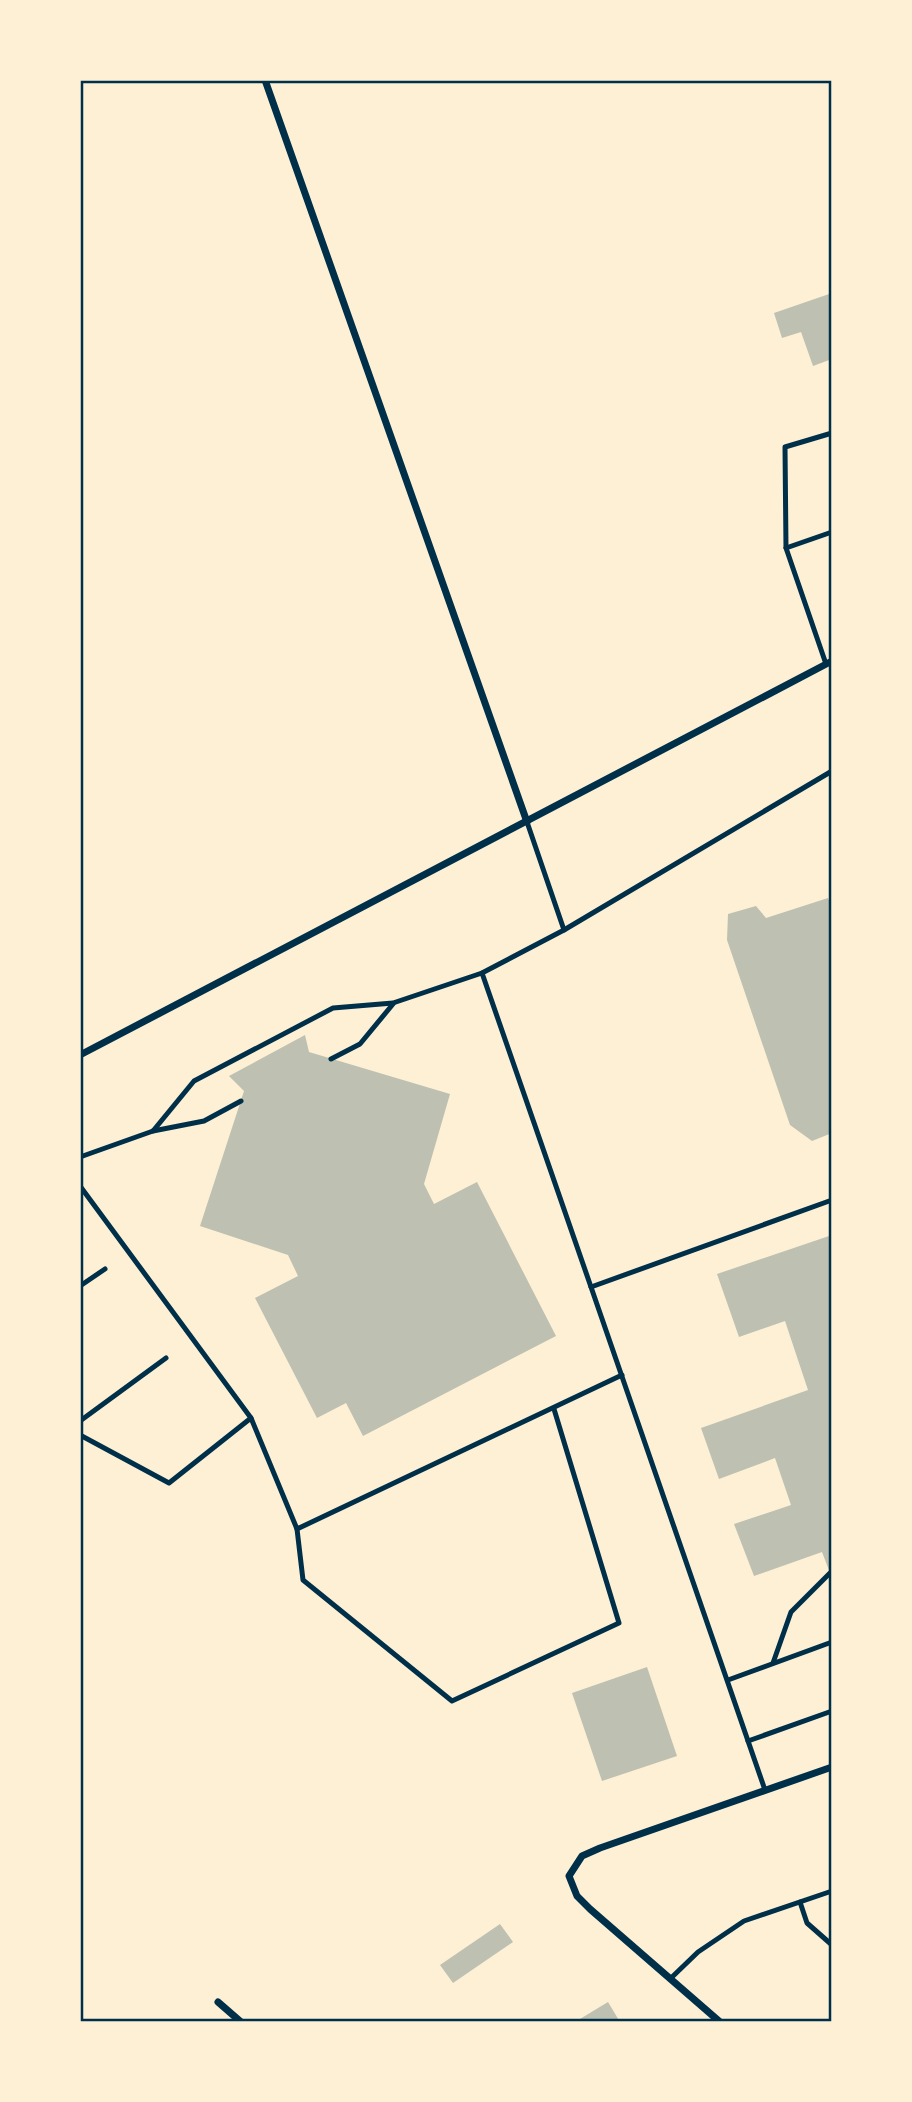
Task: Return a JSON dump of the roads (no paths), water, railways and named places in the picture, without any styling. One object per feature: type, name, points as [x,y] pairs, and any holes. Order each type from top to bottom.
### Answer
[{"type":"street","points":[[265,80],[527,822]]},
{"type":"street","points":[[80,1055],[829,662]]},
{"type":"street","points":[[720,2021],[576,1896],[569,1875],[582,1856],[600,1848],[831,1767]]},
{"type":"street","points":[[218,2002],[241,2021]]},
{"type":"lane","points":[[829,662],[786,548],[785,447],[831,433]]},
{"type":"lane","points":[[786,548],[831,532]]},
{"type":"lane","points":[[153,1131],[194,1081],[333,1008],[393,1003],[482,973],[564,930],[831,771]]},
{"type":"lane","points":[[527,822],[564,930]]},
{"type":"lane","points":[[482,973],[765,1790]]},
{"type":"lane","points":[[331,1059],[360,1044],[393,1003]]},
{"type":"lane","points":[[80,1157],[153,1131],[204,1121],[241,1101]]},
{"type":"lane","points":[[80,1186],[251,1418],[297,1529],[303,1580],[452,1701],[619,1623],[554,1409]]},
{"type":"lane","points":[[591,1287],[831,1200]]},
{"type":"lane","points":[[80,1286],[105,1269]]},
{"type":"lane","points":[[80,1421],[166,1358]]},
{"type":"lane","points":[[297,1529],[622,1375]]},
{"type":"lane","points":[[80,1435],[169,1482],[251,1418]]},
{"type":"lane","points":[[772,1664],[791,1612],[830,1573]]},
{"type":"lane","points":[[728,1680],[831,1642]]},
{"type":"lane","points":[[748,1741],[831,1711]]},
{"type":"lane","points":[[670,1979],[718,1936],[744,1921],[831,1891]]},
{"type":"lane","points":[[800,1902],[807,1923],[831,1945]]}]
